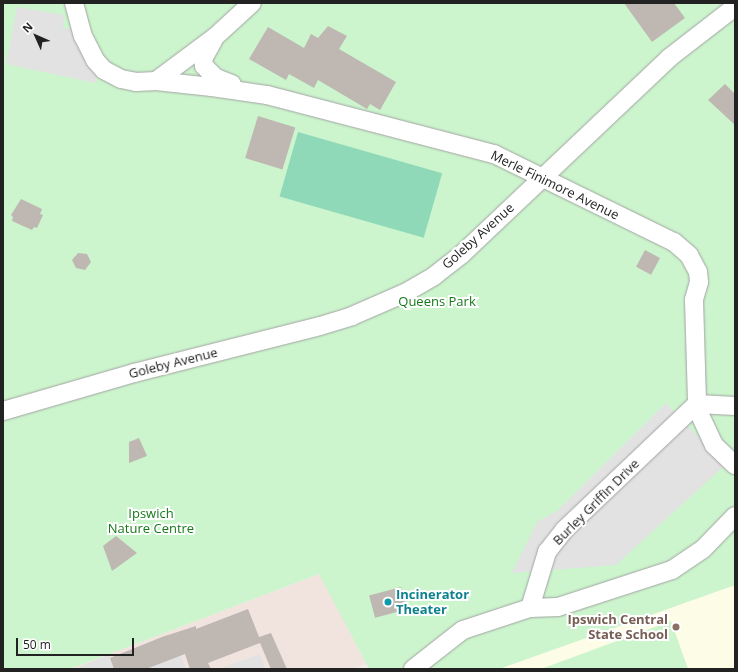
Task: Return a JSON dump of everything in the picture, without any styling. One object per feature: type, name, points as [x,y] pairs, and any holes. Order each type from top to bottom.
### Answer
[{"type":"lane","points":[[74,3],[83,36],[101,67],[121,79],[136,82],[156,81]]},
{"type":"lane","name":"Merle Finimore Avenue","points":[[156,81],[215,37],[252,3]]},
{"type":"lane","name":"Goleby Avenue","points":[[3,411],[134,373],[320,326],[378,306],[434,276],[451,263],[669,58],[735,7]]},
{"type":"lane","name":"Merle Finimore Avenue","points":[[215,37],[203,58],[206,70],[216,78],[267,95],[494,154],[674,242],[689,255],[698,272],[699,282],[694,300],[697,404]]},
{"type":"lane","name":"Merle Finimore Avenue","points":[[156,81],[267,95]]},
{"type":"lane","points":[[735,406],[697,404],[714,445],[735,465]]},
{"type":"lane","name":"Burley Griffin Drive","points":[[530,608],[547,552],[564,530],[697,404]]},
{"type":"lane","points":[[413,669],[463,630],[530,608],[558,607],[672,570],[703,549],[735,516]]},
{"type":"shaded area","points":[[17,7],[64,15],[63,28],[74,29],[98,73],[95,83],[6,64]]},
{"type":"shaded area","points":[[666,403],[725,465],[616,565],[512,573],[537,522],[557,511]]},
{"type":"shaded area","points":[[320,574],[366,664],[353,669],[70,669]]},
{"type":"shaded area","name":"Ipswich Central State School","points":[[735,585],[735,669],[499,669]]},
{"type":"shaded area","points":[[179,651],[186,669],[129,669]]},
{"type":"shaded area","points":[[260,654],[265,669],[218,669]]},
{"type":"shaded area","points":[[109,655],[115,669],[80,669],[79,667]]},
{"type":"green space","name":"Queens Park","points":[[3,3],[735,3],[735,585],[499,669],[369,669],[319,574],[70,669],[3,669]]},
{"type":"green space","points":[[298,132],[442,173],[424,238],[280,196]]},
{"type":"green space","points":[[671,621],[688,669],[541,669]]},
{"type":"building","points":[[624,3],[674,3],[685,18],[652,42]]},
{"type":"building","points":[[328,26],[347,36],[339,49],[396,82],[380,110],[370,104],[367,109],[318,80],[314,88],[289,74],[286,80],[249,59],[268,27],[304,48],[311,34],[318,38]]},
{"type":"building","points":[[725,84],[735,94],[735,125],[708,100]]},
{"type":"building","points":[[258,116],[295,127],[282,169],[245,158]]},
{"type":"building","points":[[21,199],[42,209],[40,214],[43,215],[37,228],[34,227],[32,230],[12,221],[13,217],[11,215]]},
{"type":"building","points":[[645,250],[660,258],[651,275],[636,267]]},
{"type":"building","points":[[78,253],[87,254],[91,262],[85,270],[76,268],[72,260]]},
{"type":"building","points":[[139,438],[147,456],[129,463],[129,442]]},
{"type":"building","points":[[116,536],[137,553],[112,571],[103,546]]},
{"type":"building","name":"Incinerator Theater","points":[[401,587],[407,609],[375,618],[369,596]]},
{"type":"building","points":[[248,609],[259,637],[271,633],[287,669],[271,669],[260,643],[208,663],[211,669],[190,669],[185,654],[146,669],[114,669],[110,658],[162,637],[196,626],[196,629]]},
{"type":"place","name":"Incinerator Theater","points":[[388,602]]},
{"type":"place","name":"Ipswich Central State School","points":[[676,627]]},
{"type":"park label","name":"Ipswich Nature Centre","points":[[151,522]]}]
